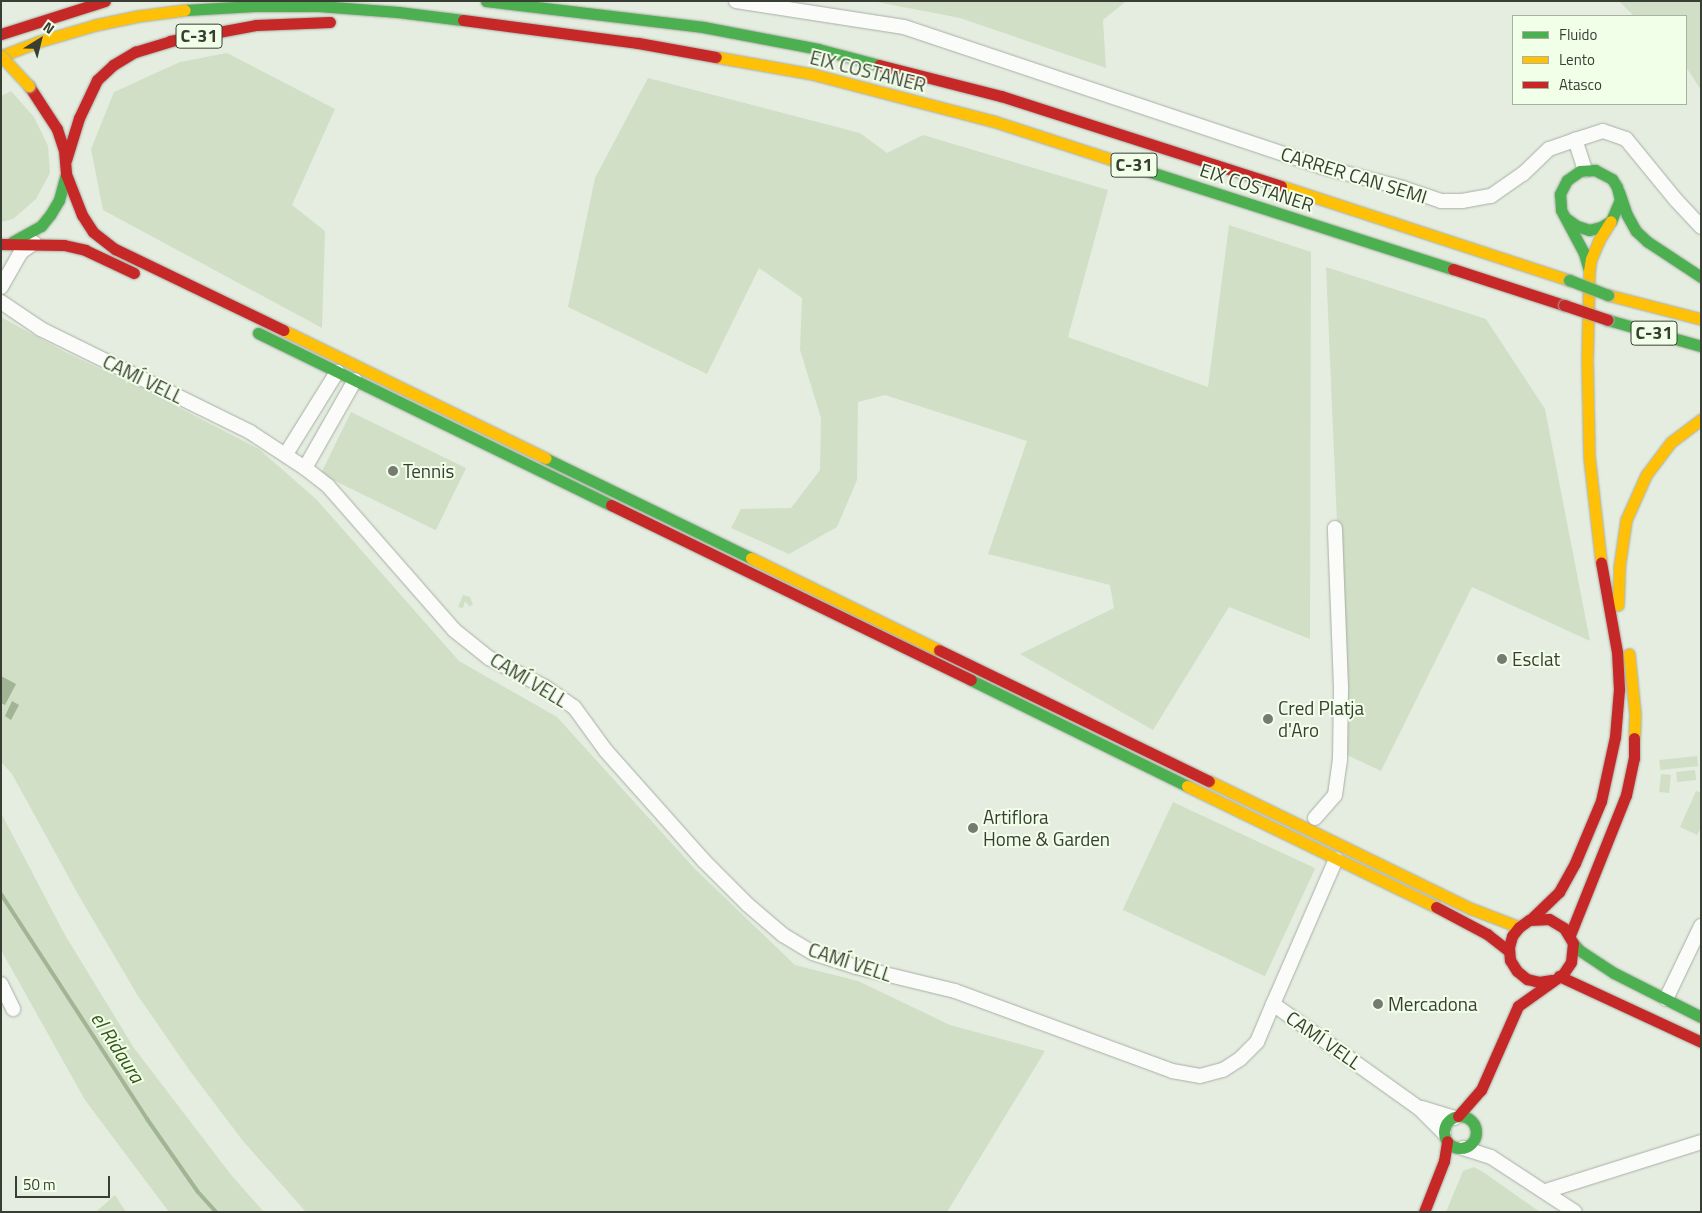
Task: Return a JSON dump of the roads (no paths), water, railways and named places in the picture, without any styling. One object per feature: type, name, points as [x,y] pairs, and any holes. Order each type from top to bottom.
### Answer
[{"type":"main road","points":[[1,34],[105,1]]},
{"type":"main road","name":"EIX COSTANER","points":[[486,1],[703,27],[818,49],[873,62],[1000,96],[1127,135],[1608,294],[1701,319]]},
{"type":"main road","name":"EIX COSTANER","points":[[1,56],[37,42],[95,25],[168,12],[254,6],[319,6],[398,12],[638,43],[744,61],[830,79],[994,121],[1608,320],[1701,346]]},
{"type":"main road","name":"C-31","points":[[360,21],[369,21],[398,12]]},
{"type":"main road","name":"C-31","points":[[66,160],[79,118],[97,80],[113,66],[135,52],[170,41],[256,25],[341,22]]},
{"type":"main road","points":[[1,56],[29,86],[57,129],[66,160],[66,174],[59,200],[50,215],[41,226],[5,244]]},
{"type":"main road","points":[[1589,271],[1584,253],[1560,205],[1561,189],[1570,176],[1585,170],[1604,173],[1615,183],[1626,215],[1636,231],[1648,242],[1701,277]]},
{"type":"main road","points":[[66,174],[75,200],[93,232],[114,249],[1472,910],[1518,927]]},
{"type":"main road","points":[[1518,1006],[1514,989],[1514,968],[1509,951],[1510,940],[1518,927],[1532,919],[1559,892],[1575,863],[1601,800],[1616,737],[1619,689],[1617,652],[1598,545],[1589,456],[1589,271],[1591,259],[1599,240],[1619,207],[1619,192]]},
{"type":"main road","points":[[1567,219],[1577,226],[1588,230],[1601,227],[1611,221]]},
{"type":"main road","points":[[5,244],[64,245],[85,250],[142,277]]},
{"type":"main road","points":[[248,328],[1488,934],[1509,951]]},
{"type":"main road","points":[[1618,605],[1619,568],[1626,520],[1646,475],[1671,442],[1701,419]]},
{"type":"main road","points":[[1474,1125],[1481,1090],[1518,1006],[1556,978],[1571,962],[1571,939],[1626,795],[1634,758],[1635,714],[1630,667],[1618,605],[1598,545]]},
{"type":"main road","points":[[1532,919],[1553,920],[1564,928],[1571,939],[1614,973],[1701,1017]]},
{"type":"main road","points":[[1514,968],[1523,977],[1539,982],[1556,978],[1701,1042]]},
{"type":"main road","points":[[1424,1212],[1444,1161],[1447,1124],[1481,1090]]},
{"type":"main road","points":[[1444,1161],[1465,1145],[1476,1132],[1474,1125],[1468,1118],[1456,1117]]},
{"type":"main road","points":[[1446,1137],[1465,1145]]},
{"type":"street","name":"CARRER CAN SEMI","points":[[736,1],[904,27],[1322,166],[1403,188],[1441,201],[1462,201],[1491,196],[1523,174],[1548,149],[1603,131],[1626,138],[1676,200],[1701,226]]},
{"type":"street","points":[[1575,140],[1585,170]]},
{"type":"street","points":[[2,285],[21,252],[34,243]]},
{"type":"street","points":[[1,265],[2,285]]},
{"type":"street","name":"CAMÍ VELL","points":[[1,302],[42,329],[250,432],[286,454],[328,486],[454,630],[489,658],[545,687],[574,707],[606,751],[717,874],[748,905],[783,935],[813,953],[856,967],[955,991],[1156,1065],[1200,1076],[1223,1070],[1240,1059],[1257,1042],[1273,1004],[1419,1108],[1446,1137]]},
{"type":"street","points":[[286,454],[337,372]]},
{"type":"street","points":[[305,468],[355,380]]},
{"type":"street","points":[[1315,818],[1335,795],[1340,760],[1341,688],[1334,528]]},
{"type":"street","points":[[1273,1004],[1336,859]]},
{"type":"street","points":[[1666,999],[1701,926]]},
{"type":"street","points":[[1,984],[14,1009]]},
{"type":"street","name":"CAMÍ VELL","points":[[1419,1108],[1456,1117]]},
{"type":"street","points":[[1546,1191],[1701,1142]]},
{"type":"street","points":[[1465,1145],[1491,1157],[1546,1191],[1575,1212]]},
{"type":"waterway","name":"el Ridaura","points":[[1,894],[147,1119],[198,1192],[216,1212]]},
{"type":"place","name":"Tennis","points":[[393,471]]},
{"type":"place","name":"Esclat","points":[[1502,659]]},
{"type":"place","name":"Cred Platja d'Aro","points":[[1268,719]]},
{"type":"place","name":"Artiflora Home & Garden","points":[[973,828]]},
{"type":"place","name":"Mercadona","points":[[1378,1004]]}]
